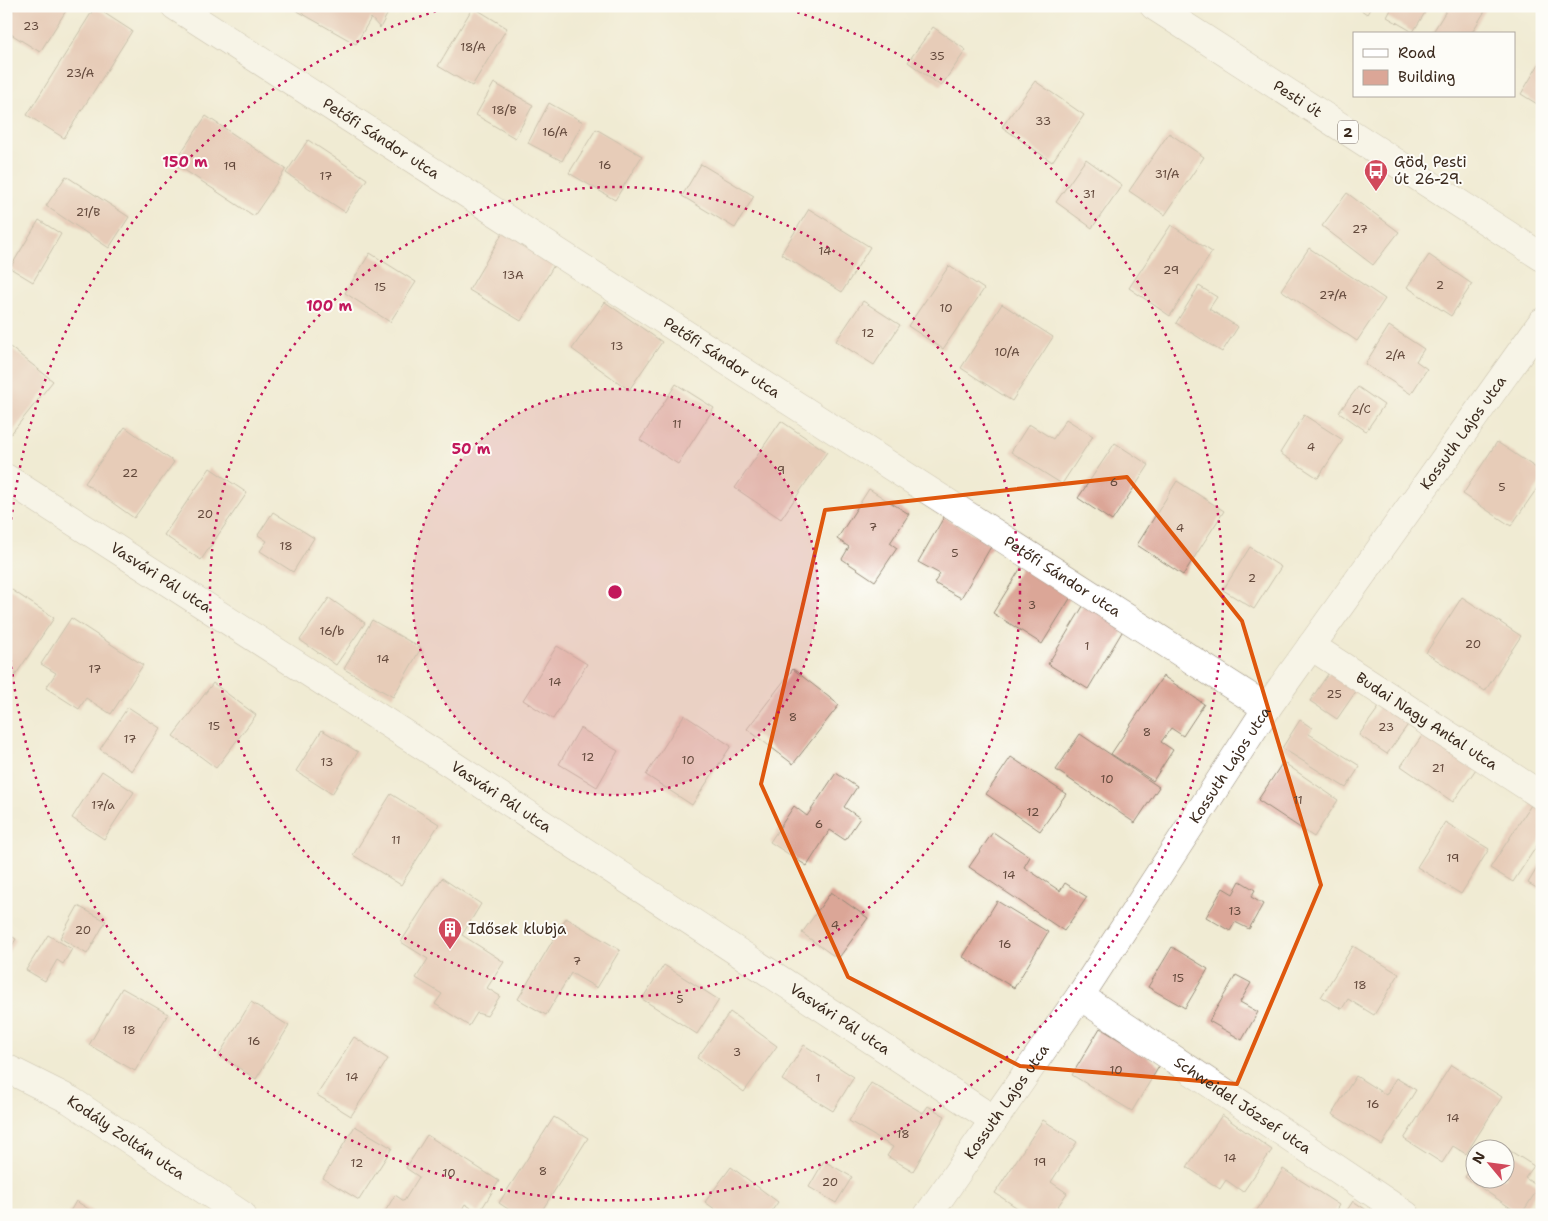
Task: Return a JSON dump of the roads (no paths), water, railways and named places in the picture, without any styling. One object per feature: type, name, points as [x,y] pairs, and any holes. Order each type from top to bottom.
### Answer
[{"type":"street","name":"Petőfi Sándor utca","points":[[175,6],[1267,708]]},
{"type":"street","name":"Pesti út","points":[[1154,6],[1542,257]]},
{"type":"street","name":"Kossuth Lajos utca","points":[[928,1215],[1080,996],[1267,708],[1542,322]]},
{"type":"street","name":"Vasvári Pál utca","points":[[6,478],[442,758],[994,1120]]},
{"type":"street","name":"Budai Nagy Antal utca","points":[[1311,646],[1542,796]]},
{"type":"street","name":"Schweidel József utca","points":[[1080,996],[1406,1215]]},
{"type":"street","name":"Kodály Zoltán utca","points":[[6,1068],[70,1100],[242,1215]]},
{"type":"place","name":"Göd, Pesti út 26-29.","points":[[1376,192]]},
{"type":"place","name":"Idősek klubja","points":[[450,950]]}]
